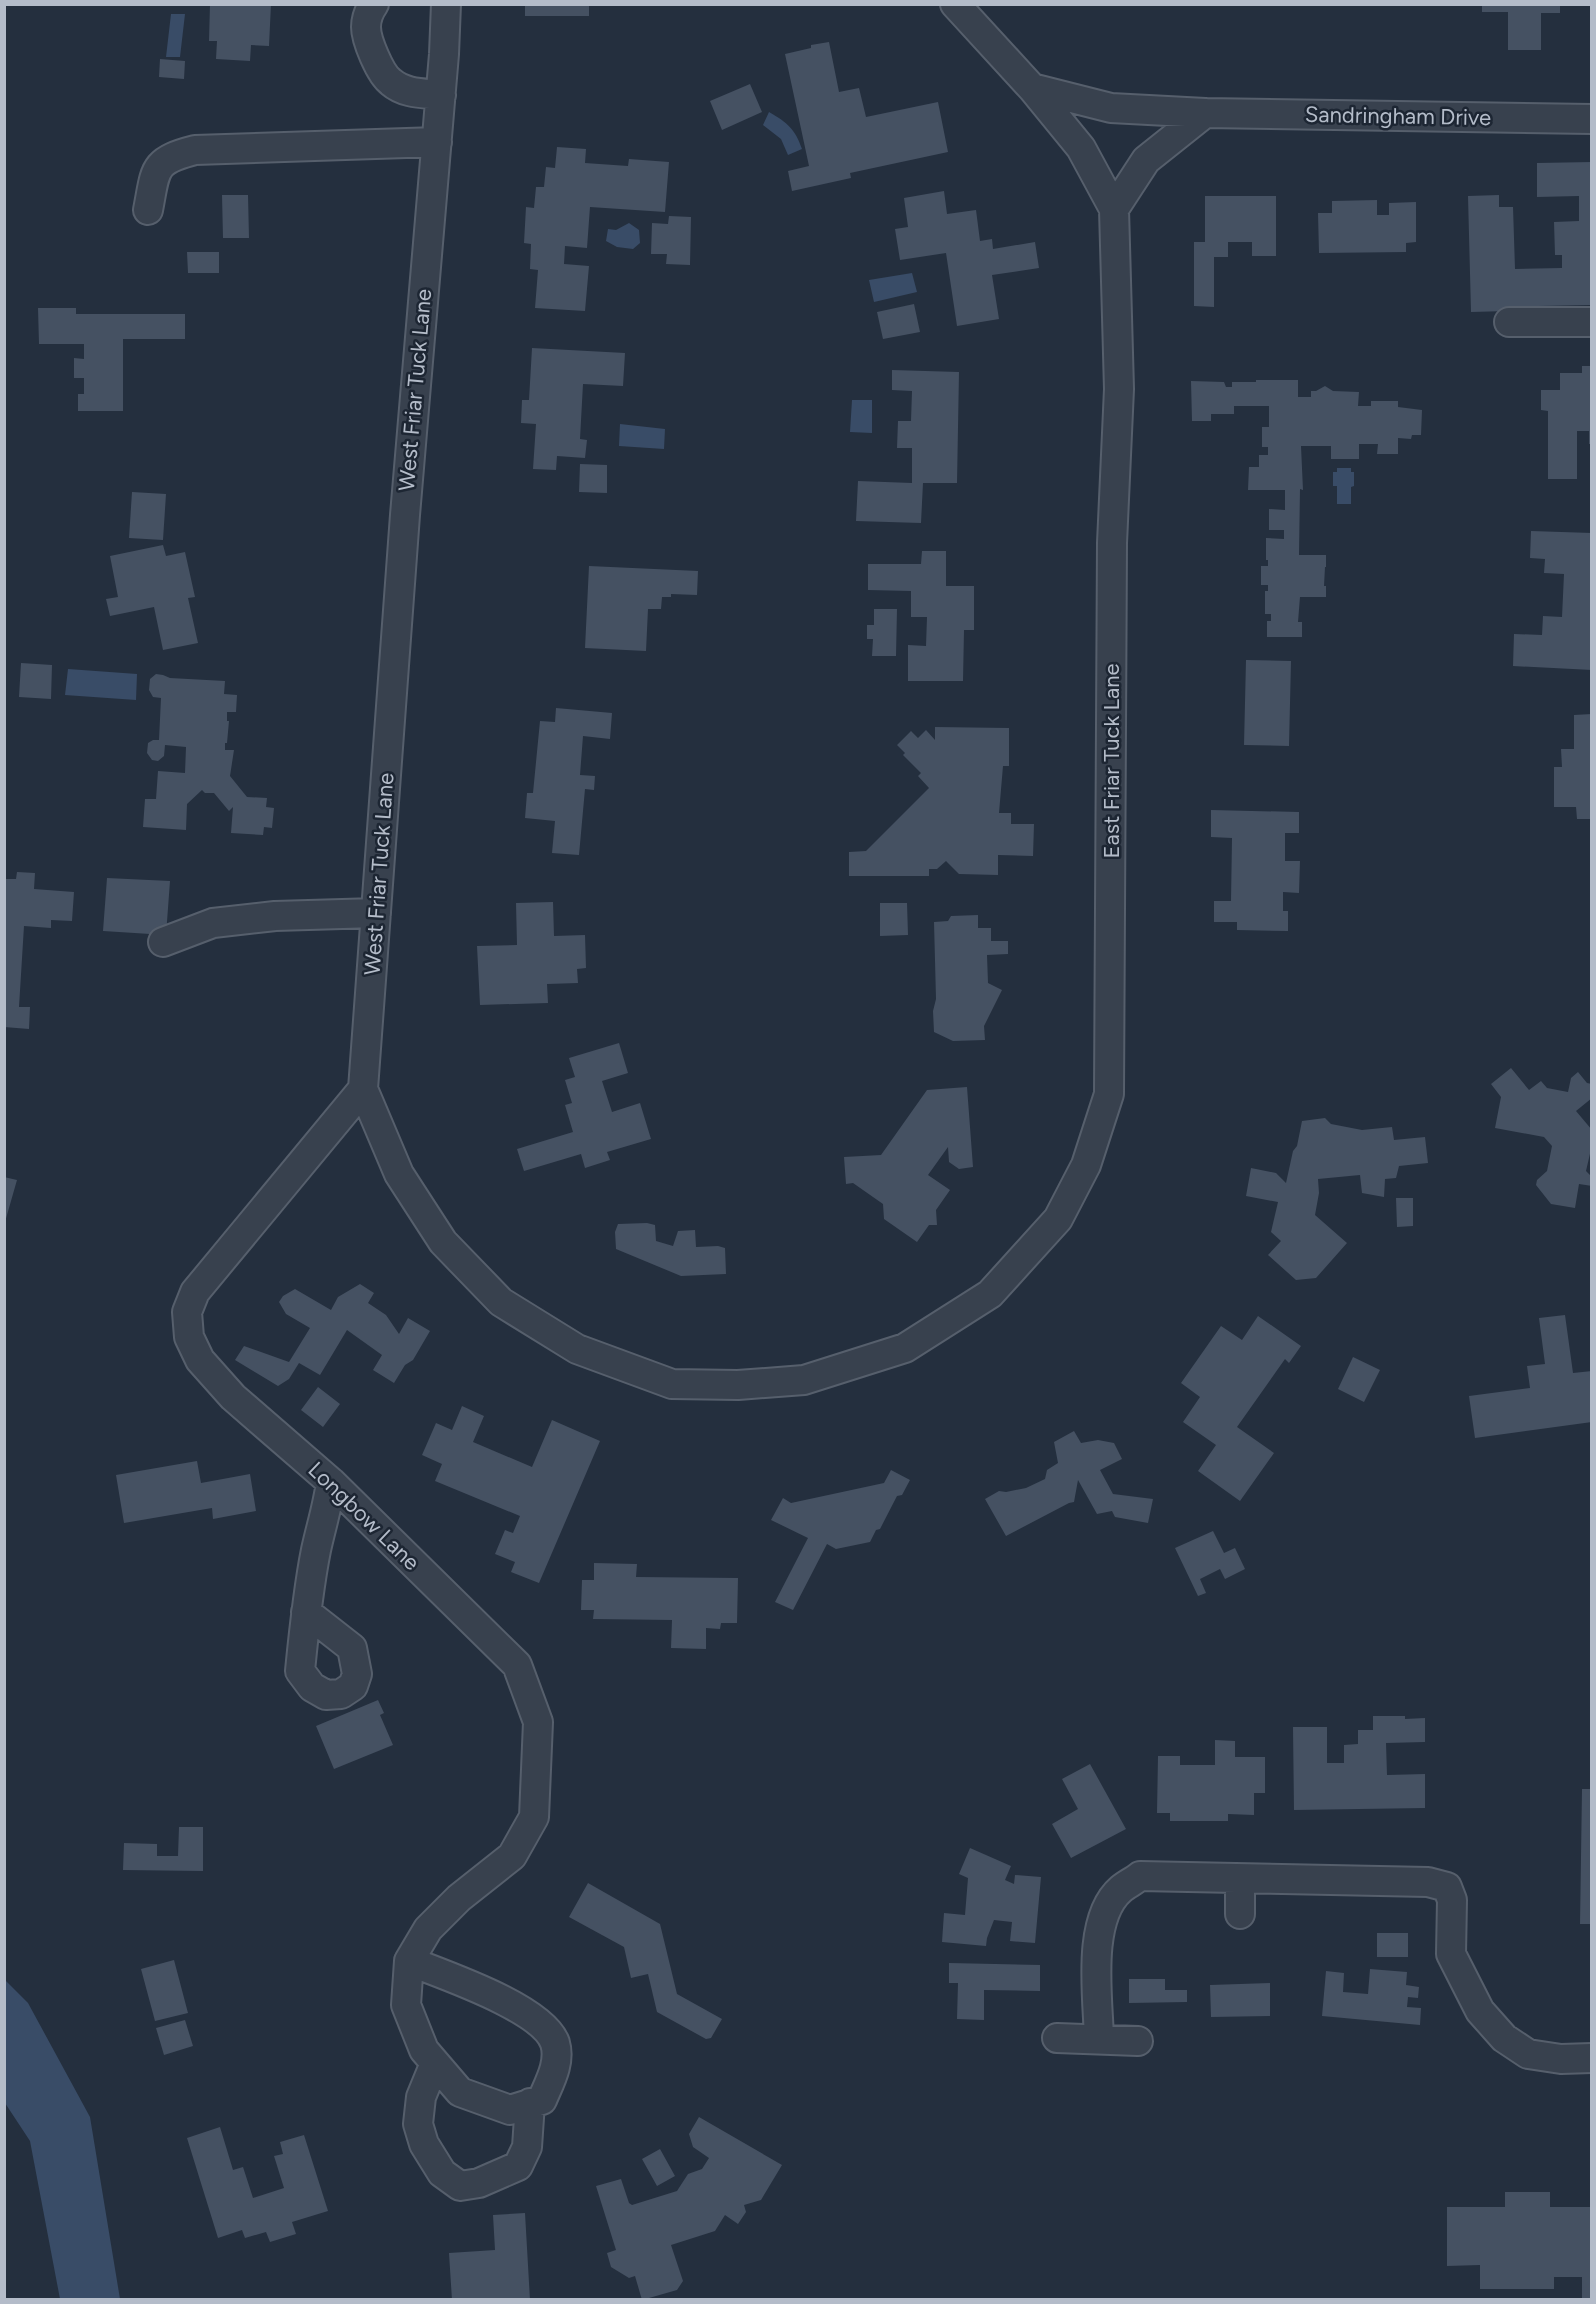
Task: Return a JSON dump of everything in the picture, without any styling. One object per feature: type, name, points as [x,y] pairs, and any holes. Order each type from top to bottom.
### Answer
[{"type":"street","points":[[374,4],[367,18],[366,28],[375,58],[389,82],[409,92],[441,95]]},
{"type":"street","name":"West Friar Tuck Lane","points":[[446,4],[441,95],[404,527],[363,1089],[399,1174],[443,1242],[501,1302],[577,1349],[672,1384],[738,1385],[804,1380],[878,1357]]},
{"type":"street","name":"East Friar Tuck Lane","points":[[878,1357],[905,1348],[990,1294],[1058,1219],[1086,1165],[1109,1094],[1112,543],[1119,389],[1114,209],[1081,148],[1032,88],[956,4]]},
{"type":"street","name":"Sandringham Drive","points":[[1032,88],[1111,108],[1204,113],[1592,119]]},
{"type":"street","points":[[1114,209],[1146,160],[1204,113]]},
{"type":"street","points":[[148,210],[155,173],[169,157],[195,150],[437,142]]},
{"type":"street","points":[[1509,322],[1592,322]]},
{"type":"street","points":[[164,942],[213,924],[275,916],[376,913]]},
{"type":"street","name":"Longbow Lane","points":[[363,1089],[195,1292],[187,1311],[189,1337],[200,1360],[232,1396],[331,1482],[517,1665],[538,1722],[534,1817],[512,1856],[459,1898],[428,1929],[409,1961],[406,2005],[424,2050],[460,2092],[510,2110],[531,2103]]},
{"type":"street","points":[[306,1612],[316,1549],[327,1511],[331,1482]]},
{"type":"street","points":[[1099,2039],[1097,1943],[1104,1914],[1119,1890],[1140,1876],[1240,1880],[1428,1882],[1447,1887],[1452,1900],[1451,1954],[1480,2011],[1504,2038],[1528,2054],[1561,2059],[1592,2058]]},
{"type":"street","points":[[1240,1880],[1240,1914]]},
{"type":"street","points":[[409,1961],[518,2008],[545,2027],[555,2044],[556,2067],[542,2100],[531,2103],[526,2146],[518,2166],[479,2183],[460,2186],[442,2173],[424,2144],[418,2124],[421,2097],[435,2063]]},
{"type":"street","points":[[1057,2038],[1138,2040]]},
{"type":"water","points":[[171,14],[185,14],[180,57],[166,57]]},
{"type":"water","points":[[769,112],[790,127],[797,136],[802,149],[788,155],[781,139],[763,125]]},
{"type":"water","points":[[629,223],[639,230],[640,243],[633,249],[617,247],[606,241],[608,229],[616,230]]},
{"type":"water","points":[[912,273],[917,292],[874,302],[869,280]]},
{"type":"water","points":[[852,400],[872,400],[872,433],[850,432]]},
{"type":"water","points":[[620,424],[665,429],[664,449],[619,446]]},
{"type":"water","points":[[1337,468],[1351,468],[1351,472],[1354,472],[1351,504],[1337,504],[1337,486],[1333,486],[1333,472],[1337,472]]},
{"type":"water","points":[[68,669],[137,674],[136,700],[65,695]]},
{"type":"water","points":[[5,1980],[28,2003],[90,2117],[120,2299],[60,2299],[30,2141],[5,2103]]},
{"type":"building","points":[[210,4],[271,4],[269,46],[251,45],[250,61],[216,59],[217,41],[209,41]]},
{"type":"building","points":[[525,4],[589,4],[589,16],[525,16]]},
{"type":"building","points":[[1482,4],[1560,4],[1560,13],[1541,13],[1541,50],[1508,50],[1508,12],[1482,12]]},
{"type":"building","points":[[829,42],[839,92],[859,88],[866,117],[938,102],[948,152],[850,173],[851,178],[792,191],[788,171],[809,166],[785,54],[811,48],[811,45]]},
{"type":"building","points":[[160,59],[185,61],[184,79],[159,77]]},
{"type":"building","points":[[750,84],[762,112],[722,130],[710,101]]},
{"type":"building","points":[[557,147],[586,149],[585,163],[628,166],[629,159],[669,162],[665,212],[590,207],[587,248],[565,246],[564,264],[589,266],[585,311],[535,308],[538,270],[530,269],[531,244],[524,243],[526,207],[534,208],[536,187],[544,187],[546,167],[555,168]]},
{"type":"building","points":[[1592,162],[1592,305],[1539,306],[1539,310],[1471,312],[1468,196],[1499,195],[1499,207],[1513,207],[1515,269],[1562,268],[1562,255],[1555,255],[1554,222],[1579,221],[1579,196],[1537,197],[1537,163]]},
{"type":"building","points":[[944,191],[947,214],[976,210],[980,241],[992,239],[993,249],[1035,242],[1039,268],[992,275],[999,319],[957,326],[946,253],[900,260],[895,229],[908,227],[904,198]]},
{"type":"building","points":[[222,195],[248,195],[249,238],[223,238]]},
{"type":"building","points":[[1205,196],[1276,196],[1276,256],[1252,256],[1252,242],[1228,242],[1228,257],[1214,257],[1214,307],[1194,306],[1194,242],[1205,242]]},
{"type":"building","points":[[1377,200],[1377,215],[1389,215],[1389,203],[1416,202],[1416,242],[1406,243],[1406,252],[1319,253],[1318,213],[1332,213],[1332,201]]},
{"type":"building","points":[[669,216],[691,217],[690,265],[666,264],[667,254],[651,254],[652,223],[668,224]]},
{"type":"building","points":[[187,252],[219,252],[219,273],[188,273]]},
{"type":"building","points":[[914,304],[920,332],[883,339],[877,312]]},
{"type":"building","points":[[38,308],[76,308],[76,314],[185,314],[185,339],[123,339],[123,411],[78,411],[78,394],[84,394],[84,378],[74,378],[74,358],[84,359],[84,344],[39,344]]},
{"type":"building","points":[[532,348],[625,353],[623,386],[583,384],[580,439],[587,440],[585,458],[557,456],[556,470],[533,469],[536,424],[521,423],[522,400],[529,400]]},
{"type":"building","points":[[1582,366],[1592,366],[1592,444],[1589,444],[1589,431],[1577,431],[1577,479],[1548,479],[1548,411],[1541,410],[1541,390],[1560,390],[1560,373],[1582,373]]},
{"type":"building","points":[[892,370],[959,372],[957,483],[923,483],[921,523],[856,521],[858,481],[912,483],[912,448],[897,448],[898,421],[911,421],[912,391],[892,390]]},
{"type":"building","points":[[1256,380],[1298,380],[1298,397],[1311,397],[1311,391],[1325,386],[1333,391],[1359,392],[1358,406],[1371,406],[1371,401],[1398,401],[1398,407],[1422,410],[1421,435],[1412,435],[1411,439],[1398,438],[1398,454],[1377,454],[1378,444],[1359,444],[1359,459],[1331,459],[1331,446],[1301,446],[1303,490],[1300,489],[1299,555],[1326,555],[1324,586],[1326,586],[1326,597],[1300,597],[1298,622],[1302,622],[1302,637],[1267,637],[1267,621],[1271,621],[1271,614],[1265,614],[1265,591],[1268,591],[1268,585],[1261,585],[1261,566],[1268,566],[1266,538],[1284,539],[1284,530],[1269,530],[1269,509],[1285,510],[1285,490],[1248,490],[1249,467],[1259,467],[1259,455],[1268,455],[1268,447],[1262,447],[1262,427],[1269,427],[1269,406],[1234,406],[1234,414],[1211,414],[1211,421],[1192,421],[1191,381],[1224,382],[1226,387],[1232,387],[1232,382],[1256,382]]},
{"type":"building","points":[[580,464],[607,465],[607,493],[579,492]]},
{"type":"building","points":[[132,492],[166,494],[163,540],[129,538]]},
{"type":"building","points":[[1531,531],[1592,533],[1592,670],[1513,666],[1514,634],[1542,635],[1543,616],[1562,617],[1564,574],[1544,573],[1545,559],[1530,558]]},
{"type":"building","points":[[163,545],[166,556],[185,552],[195,597],[188,598],[198,643],[163,650],[154,607],[110,616],[106,599],[118,597],[110,556]]},
{"type":"building","points":[[922,551],[946,551],[946,586],[974,586],[974,630],[964,630],[963,681],[908,681],[908,645],[926,646],[927,617],[911,617],[911,591],[868,590],[868,564],[921,564]]},
{"type":"building","points":[[589,566],[698,571],[697,595],[671,594],[671,597],[662,597],[661,609],[648,609],[646,651],[585,648]]},
{"type":"building","points":[[874,609],[897,609],[896,656],[872,656],[873,639],[867,639],[867,625],[874,625]]},
{"type":"building","points":[[1246,660],[1291,661],[1289,746],[1244,745]]},
{"type":"building","points":[[21,663],[52,665],[51,699],[19,697]]},
{"type":"building","points":[[156,674],[170,678],[225,681],[224,694],[237,695],[236,712],[227,712],[227,721],[229,721],[225,750],[234,750],[230,776],[247,797],[267,798],[266,807],[274,808],[272,828],[264,827],[263,835],[231,833],[233,807],[229,811],[214,793],[205,793],[202,790],[187,804],[186,830],[143,827],[145,799],[156,799],[158,771],[185,773],[186,747],[165,745],[164,756],[158,761],[152,760],[147,753],[148,743],[159,740],[161,698],[153,697],[149,690],[150,679]]},
{"type":"building","points":[[556,708],[612,713],[610,739],[583,736],[580,775],[595,776],[594,790],[585,789],[579,855],[552,853],[555,821],[525,818],[527,793],[533,793],[540,721],[555,722]]},
{"type":"building","points":[[1592,714],[1592,819],[1577,819],[1576,807],[1554,807],[1554,767],[1562,767],[1561,749],[1574,749],[1574,715]]},
{"type":"building","points":[[935,727],[1009,728],[1009,766],[1003,766],[999,813],[1011,813],[1011,824],[1034,824],[1033,856],[998,855],[998,875],[959,874],[946,861],[937,869],[929,869],[929,876],[849,876],[849,852],[866,851],[929,788],[918,776],[921,773],[903,755],[905,753],[897,745],[911,731],[918,738],[926,730],[935,740]]},
{"type":"building","points":[[1211,810],[1299,812],[1299,833],[1285,833],[1285,861],[1300,861],[1299,893],[1283,892],[1283,911],[1288,911],[1288,931],[1237,930],[1237,922],[1214,922],[1214,901],[1231,901],[1232,838],[1211,837]]},
{"type":"building","points":[[17,872],[35,873],[34,889],[74,892],[72,921],[51,920],[51,928],[24,926],[19,1007],[30,1007],[29,1029],[4,1027],[4,879],[16,879]]},
{"type":"building","points":[[107,878],[170,881],[166,935],[103,931]]},
{"type":"building","points":[[553,902],[554,936],[585,935],[586,968],[577,969],[578,983],[547,984],[548,1003],[480,1005],[477,946],[517,945],[516,903]]},
{"type":"building","points":[[880,903],[907,903],[908,935],[880,936]]},
{"type":"building","points":[[978,915],[978,928],[991,928],[991,941],[1008,941],[1008,954],[987,955],[988,983],[1002,990],[984,1026],[985,1040],[953,1041],[934,1032],[933,1011],[936,999],[934,922],[948,921],[951,916]]},
{"type":"building","points":[[619,1043],[628,1073],[602,1081],[612,1112],[640,1103],[651,1139],[607,1152],[610,1160],[585,1168],[581,1154],[524,1171],[517,1149],[573,1132],[565,1105],[572,1103],[565,1080],[575,1077],[569,1058]]},
{"type":"building","points":[[1511,1068],[1529,1090],[1541,1081],[1547,1088],[1568,1092],[1571,1078],[1578,1072],[1587,1083],[1592,1084],[1592,1098],[1576,1111],[1592,1130],[1592,1145],[1586,1171],[1592,1177],[1592,1186],[1579,1184],[1575,1208],[1551,1204],[1536,1185],[1537,1180],[1547,1171],[1552,1146],[1544,1137],[1495,1128],[1501,1097],[1491,1084]]},
{"type":"building","points":[[967,1087],[973,1167],[959,1169],[949,1162],[948,1147],[928,1175],[950,1190],[936,1210],[937,1225],[929,1225],[917,1242],[884,1219],[883,1204],[853,1183],[846,1184],[844,1157],[881,1155],[927,1090]]},
{"type":"building","points":[[1325,1118],[1331,1124],[1362,1130],[1392,1127],[1394,1140],[1425,1137],[1428,1163],[1399,1166],[1396,1178],[1385,1179],[1384,1197],[1362,1193],[1360,1175],[1318,1179],[1319,1193],[1315,1215],[1347,1243],[1316,1278],[1296,1280],[1268,1255],[1281,1241],[1271,1232],[1278,1202],[1246,1196],[1251,1168],[1276,1173],[1286,1183],[1302,1121]]},
{"type":"building","points":[[4,1177],[17,1180],[5,1222],[4,1222]]},
{"type":"building","points":[[1396,1198],[1413,1198],[1413,1226],[1397,1227]]},
{"type":"building","points":[[618,1224],[655,1225],[656,1241],[673,1246],[678,1231],[695,1230],[696,1247],[725,1248],[726,1274],[681,1276],[616,1249],[615,1232]]},
{"type":"building","points":[[360,1284],[374,1293],[368,1303],[386,1315],[399,1334],[408,1318],[430,1331],[413,1360],[405,1365],[394,1383],[373,1370],[382,1355],[347,1330],[320,1375],[299,1363],[289,1379],[278,1386],[235,1360],[244,1346],[289,1362],[310,1328],[286,1314],[279,1302],[283,1296],[295,1289],[331,1310],[338,1297]]},
{"type":"building","points":[[1565,1315],[1573,1373],[1592,1371],[1592,1422],[1475,1438],[1469,1396],[1530,1388],[1527,1366],[1545,1364],[1539,1318]]},
{"type":"building","points":[[1258,1316],[1301,1346],[1289,1363],[1285,1359],[1237,1427],[1274,1453],[1240,1501],[1198,1471],[1216,1445],[1183,1422],[1200,1397],[1181,1383],[1221,1326],[1242,1340]]},
{"type":"building","points":[[1353,1357],[1380,1370],[1364,1402],[1338,1389]]},
{"type":"building","points":[[318,1387],[340,1404],[323,1427],[301,1410]]},
{"type":"building","points":[[462,1406],[484,1416],[473,1442],[532,1467],[552,1420],[600,1441],[539,1583],[511,1572],[515,1562],[495,1554],[505,1530],[513,1533],[520,1516],[435,1481],[442,1464],[422,1455],[436,1423],[452,1430]]},
{"type":"building","points":[[1074,1431],[1081,1443],[1098,1440],[1114,1443],[1122,1459],[1100,1470],[1113,1494],[1153,1499],[1148,1523],[1115,1517],[1112,1511],[1097,1514],[1078,1480],[1074,1502],[1006,1536],[985,1499],[999,1491],[1026,1488],[1045,1479],[1047,1470],[1058,1463],[1054,1442]]},
{"type":"building","points":[[197,1461],[201,1483],[250,1474],[256,1511],[213,1519],[212,1508],[124,1523],[116,1475]]},
{"type":"building","points":[[891,1470],[910,1480],[902,1495],[897,1496],[880,1529],[876,1530],[870,1542],[836,1549],[827,1544],[793,1610],[775,1602],[808,1538],[771,1520],[783,1498],[791,1503],[884,1483]]},
{"type":"building","points":[[1213,1531],[1224,1553],[1235,1548],[1245,1569],[1225,1579],[1220,1569],[1200,1579],[1206,1593],[1198,1596],[1175,1548]]},
{"type":"building","points":[[594,1563],[637,1564],[636,1577],[738,1578],[737,1623],[721,1623],[720,1629],[706,1628],[706,1649],[671,1648],[672,1620],[593,1619],[594,1610],[581,1610],[582,1580],[594,1580]]},
{"type":"building","points":[[378,1700],[384,1713],[380,1715],[393,1745],[334,1769],[316,1726]]},
{"type":"building","points":[[1373,1716],[1425,1718],[1425,1742],[1386,1743],[1387,1775],[1425,1774],[1425,1808],[1294,1810],[1293,1727],[1327,1727],[1327,1763],[1344,1763],[1344,1745],[1358,1744],[1358,1730],[1373,1730]]},
{"type":"building","points":[[1215,1740],[1235,1741],[1235,1757],[1265,1757],[1265,1793],[1254,1793],[1254,1815],[1228,1814],[1228,1821],[1170,1821],[1170,1813],[1157,1813],[1158,1756],[1180,1756],[1180,1765],[1215,1765]]},
{"type":"building","points":[[1090,1764],[1126,1829],[1071,1858],[1052,1824],[1078,1809],[1062,1779]]},
{"type":"building","points":[[1582,1789],[1592,1789],[1592,1924],[1580,1924]]},
{"type":"building","points":[[179,1827],[203,1827],[203,1871],[123,1870],[124,1843],[157,1844],[157,1856],[178,1856]]},
{"type":"building","points":[[970,1848],[1011,1866],[1005,1880],[1014,1884],[1015,1875],[1041,1877],[1035,1943],[1010,1941],[1012,1922],[994,1920],[986,1946],[942,1942],[944,1913],[965,1915],[968,1878],[959,1874]]},
{"type":"building","points":[[588,1883],[660,1924],[677,1994],[722,2019],[711,2038],[706,2039],[657,2012],[648,1974],[631,1978],[624,1947],[569,1917]]},
{"type":"building","points":[[1377,1933],[1408,1933],[1408,1957],[1377,1957]]},
{"type":"building","points":[[174,1960],[188,2013],[155,2021],[141,1969]]},
{"type":"building","points":[[949,1963],[1040,1965],[1040,1991],[984,1990],[984,2020],[957,2019],[958,1983],[949,1983]]},
{"type":"building","points":[[1370,1969],[1407,1972],[1406,1985],[1419,1987],[1418,1998],[1408,1997],[1407,2007],[1421,2008],[1420,2025],[1322,2016],[1326,1971],[1344,1973],[1343,1992],[1368,1994]]},
{"type":"building","points":[[1129,1979],[1165,1979],[1165,1990],[1187,1990],[1187,2002],[1129,2003]]},
{"type":"building","points":[[1270,1983],[1270,2016],[1211,2017],[1210,1985]]},
{"type":"building","points":[[185,2020],[193,2046],[164,2055],[156,2028]]},
{"type":"building","points":[[699,2117],[782,2165],[761,2200],[744,2205],[746,2212],[738,2224],[725,2215],[715,2231],[671,2245],[683,2281],[677,2290],[642,2300],[635,2276],[629,2278],[611,2267],[607,2253],[616,2250],[596,2186],[621,2179],[629,2203],[632,2205],[677,2191],[688,2174],[702,2169],[709,2158],[693,2147],[689,2134]]},
{"type":"building","points":[[220,2127],[233,2170],[243,2167],[253,2198],[284,2188],[274,2156],[283,2154],[280,2142],[304,2135],[328,2211],[292,2222],[296,2234],[270,2242],[266,2232],[245,2238],[242,2230],[218,2238],[187,2138]]},
{"type":"building","points":[[660,2149],[675,2176],[657,2186],[642,2159]]},
{"type":"building","points":[[1505,2192],[1550,2192],[1550,2207],[1592,2207],[1592,2300],[1582,2300],[1582,2277],[1554,2277],[1554,2289],[1480,2289],[1480,2265],[1447,2266],[1447,2207],[1505,2207]]},
{"type":"building","points":[[525,2213],[530,2300],[452,2300],[449,2253],[495,2250],[493,2215]]}]
